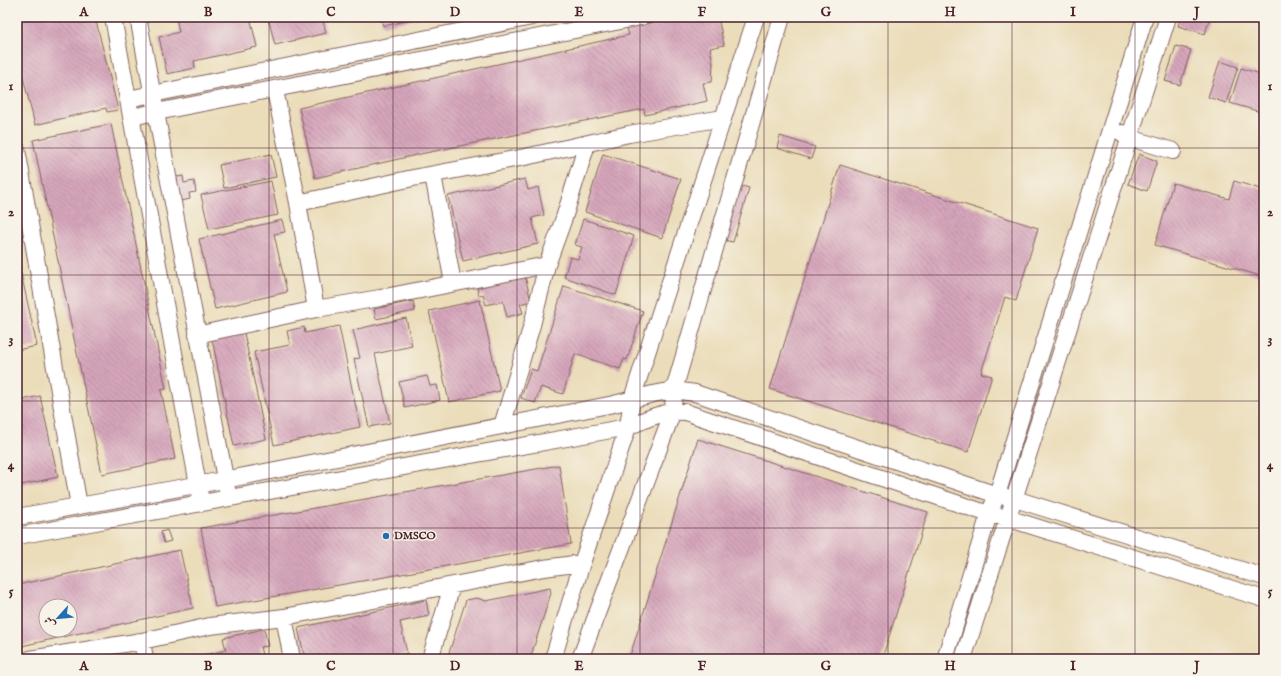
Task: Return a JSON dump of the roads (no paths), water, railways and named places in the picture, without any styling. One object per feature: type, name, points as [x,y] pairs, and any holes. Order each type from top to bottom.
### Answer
[{"type":"street","points":[[113,17],[199,484],[201,504]]},
{"type":"street","points":[[138,17],[224,480],[229,498]]},
{"type":"street","points":[[128,99],[507,20],[532,17]]},
{"type":"street","points":[[131,117],[275,90],[640,17]]},
{"type":"street","points":[[553,659],[582,563],[628,427],[632,399],[756,17]]},
{"type":"street","points":[[580,659],[673,411],[674,390],[782,17]]},
{"type":"street","points":[[945,659],[1145,17]]},
{"type":"street","points":[[963,659],[1168,17]]},
{"type":"street","points":[[275,90],[298,203],[316,309]]},
{"type":"street","points":[[298,203],[587,144],[629,134],[723,118]]},
{"type":"street","points":[[1111,126],[1130,138],[1173,151]]},
{"type":"street","points":[[502,426],[532,325],[547,265],[564,218],[587,144]]},
{"type":"street","points":[[17,149],[78,506]]},
{"type":"street","points":[[433,175],[453,283]]},
{"type":"street","points":[[197,335],[316,309],[547,265]]},
{"type":"street","points":[[17,518],[224,480],[502,426],[614,404],[674,390],[695,393],[997,495],[1015,499],[1264,577]]},
{"type":"street","points":[[17,536],[628,427],[673,411],[685,412],[989,514],[1007,518],[1264,599]]},
{"type":"street","points":[[30,659],[142,641],[210,626],[284,617],[544,568],[582,563]]},
{"type":"street","points":[[430,659],[452,586]]},
{"type":"street","points":[[284,617],[292,659]]},
{"type":"street","points":[[142,641],[145,659]]},
{"type":"place","name":"DMSCO","points":[[386,536]]}]
